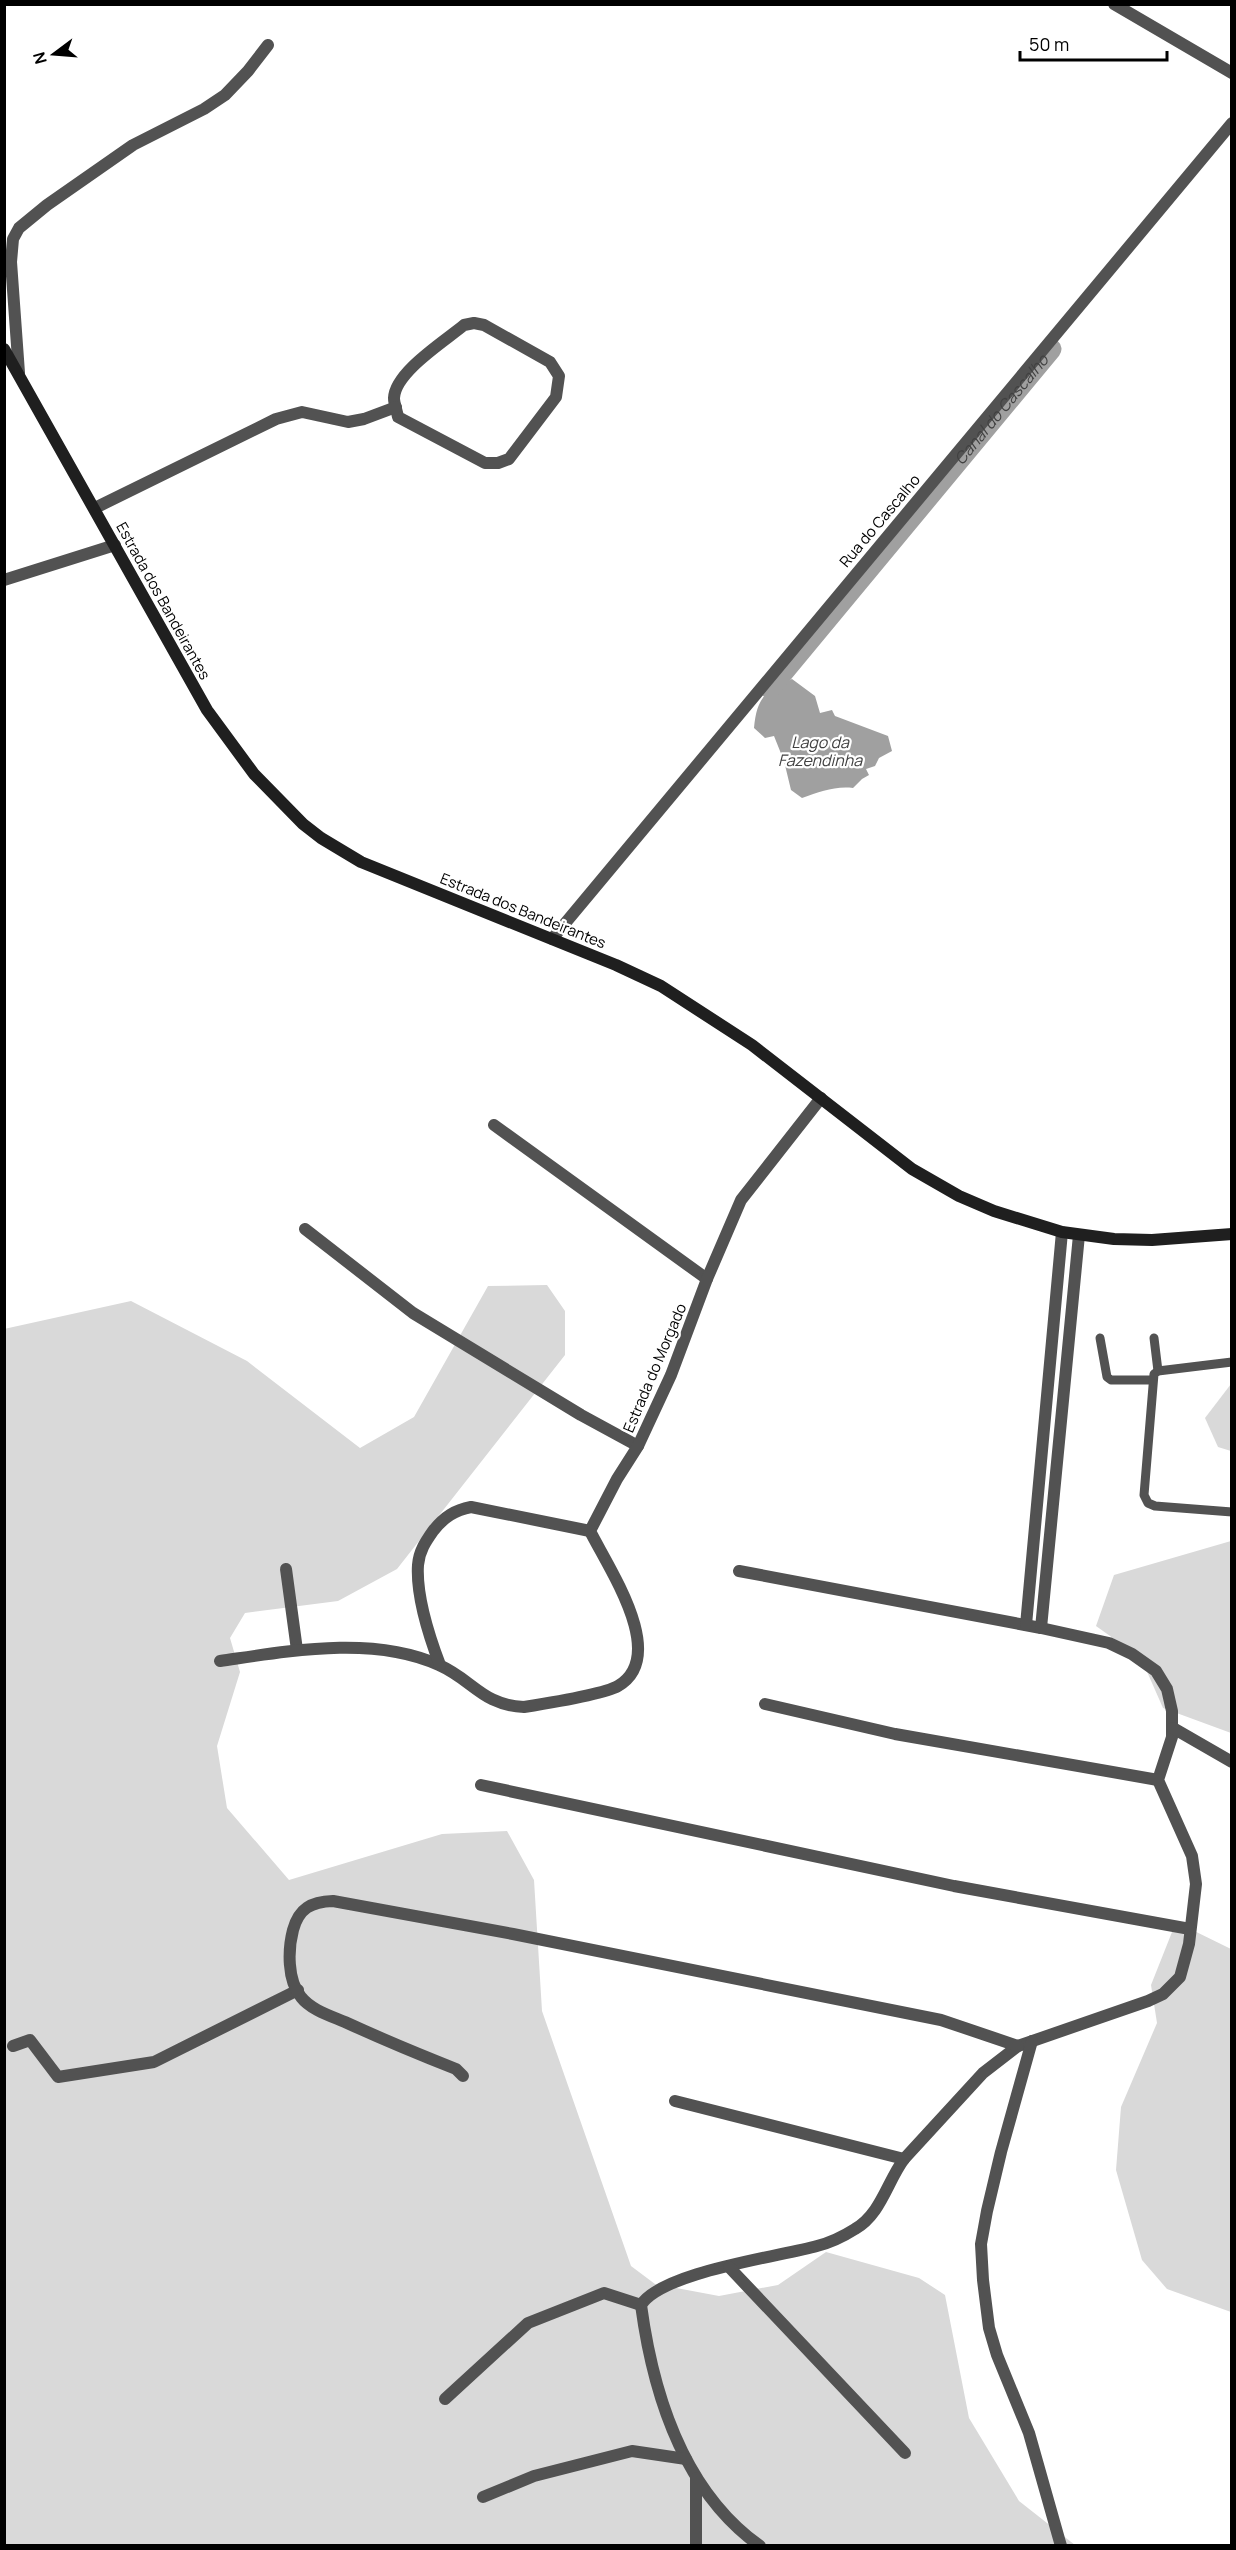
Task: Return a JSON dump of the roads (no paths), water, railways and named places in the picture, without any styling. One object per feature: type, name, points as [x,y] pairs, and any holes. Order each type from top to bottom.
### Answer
[{"type":"main road","name":"Estrada dos Bandeirantes","points":[[4,349],[207,710],[254,774],[303,824],[361,862],[662,986],[752,1045],[912,1169],[994,1212],[1062,1232],[1114,1239],[1152,1240],[1232,1234]]},
{"type":"street","points":[[1114,4],[1232,73]]},
{"type":"street","points":[[19,374],[11,262],[13,239],[19,228],[46,205],[134,145],[204,109],[225,95],[248,71],[267,45]]},
{"type":"street","name":"Rua do Cascalho","points":[[552,939],[1232,123]]},
{"type":"street","points":[[474,323],[484,326],[549,362],[559,376],[556,398],[509,459],[498,464],[485,463],[398,417],[396,407],[394,398],[402,380],[413,366],[464,325],[474,323]]},
{"type":"street","points":[[95,508],[276,419],[302,412],[348,422],[364,419],[396,407]]},
{"type":"street","points":[[4,580],[115,545]]},
{"type":"street","name":"Estrada do Morgado","points":[[590,1531],[617,1479],[638,1446],[671,1375],[707,1279],[741,1200],[821,1098]]},
{"type":"street","points":[[494,1125],[707,1279]]},
{"type":"street","points":[[305,1229],[413,1313],[581,1416],[638,1446]]},
{"type":"street","points":[[1026,1625],[1062,1232]]},
{"type":"street","points":[[1041,1628],[1079,1235]]},
{"type":"street","points":[[220,1661],[297,1650],[373,1649],[440,1665],[491,1701],[509,1706],[543,1704],[616,1687],[634,1674],[640,1656],[639,1638],[623,1597],[590,1531],[471,1507],[455,1510],[438,1525],[423,1545],[418,1564],[428,1634],[440,1665]]},
{"type":"street","points":[[286,1569],[297,1650]]},
{"type":"street","points":[[739,1571],[1041,1628],[1109,1643],[1132,1654],[1156,1671],[1167,1689],[1173,1711],[1173,1728],[1158,1780],[1192,1856],[1196,1884],[1190,1929],[1179,1977],[1163,1994],[1018,2046],[982,2073],[904,2159],[896,2170],[879,2206],[856,2229],[819,2245],[702,2273],[659,2289],[646,2297],[641,2305],[652,2371],[686,2459],[712,2502],[760,2546]]},
{"type":"street","points":[[765,1704],[895,1734],[1158,1780]]},
{"type":"street","points":[[1173,1728],[1232,1761]]},
{"type":"street","points":[[481,1785],[954,1886],[1190,1929]]},
{"type":"street","points":[[463,2076],[456,2069],[394,2045],[317,2009],[301,1997],[290,1966],[290,1943],[296,1918],[306,1906],[317,1902],[333,1901],[942,2020],[1018,2046]]},
{"type":"street","points":[[14,2046],[30,2040],[58,2078],[154,2062],[298,1990]]},
{"type":"street","points":[[1032,2041],[987,2211],[981,2244],[983,2280],[989,2328],[997,2355],[1029,2433],[1061,2546]]},
{"type":"street","points":[[675,2101],[904,2159]]},
{"type":"street","points":[[729,2267],[905,2453]]},
{"type":"street","points":[[445,2399],[528,2323],[604,2293],[641,2305]]},
{"type":"street","points":[[483,2497],[534,2476],[632,2451],[686,2459]]},
{"type":"street","points":[[696,2476],[696,2546]]},
{"type":"lane","points":[[1100,1338],[1107,1377],[1111,1380],[1232,1362]]},
{"type":"lane","points":[[1154,1338],[1155,1375],[1144,1496],[1148,1503],[1155,1506],[1232,1512]]},
{"type":"water","name":"Lago da Fazendinha","points":[[792,679],[815,696],[820,713],[832,710],[835,716],[888,736],[892,751],[879,758],[875,766],[866,769],[869,775],[853,788],[833,789],[802,798],[791,790],[784,761],[774,736],[765,738],[754,728],[757,709],[764,696],[775,687]]},
{"type":"waterway","name":"Canal do Cascalho","points":[[770,688],[1051,349]]}]
